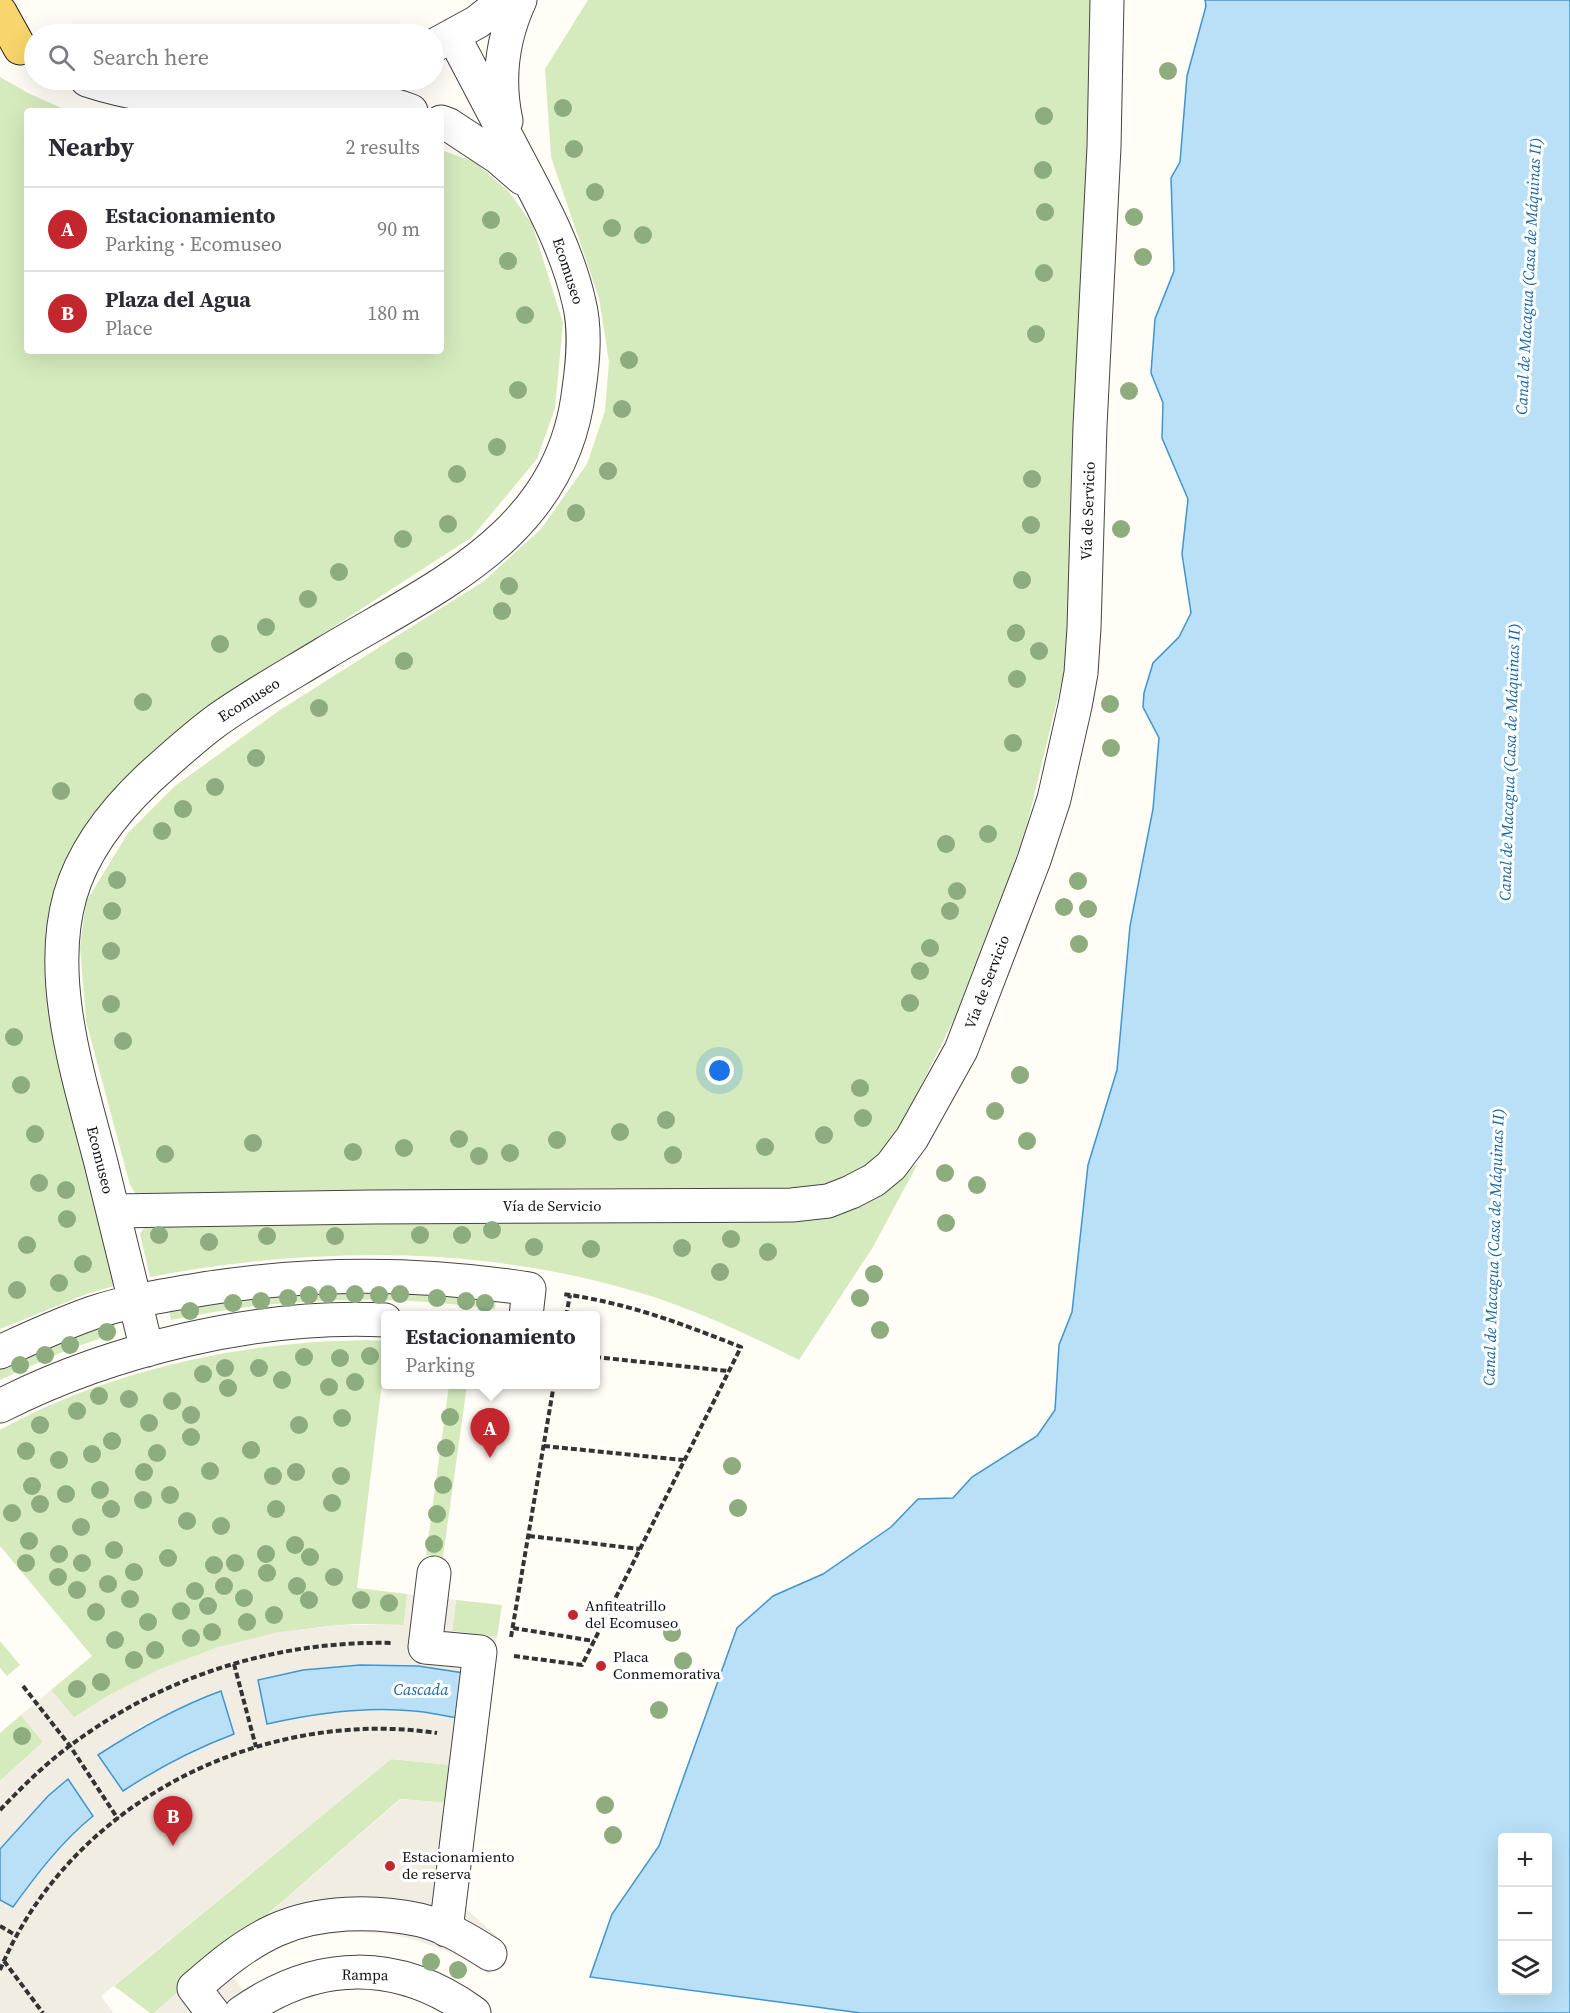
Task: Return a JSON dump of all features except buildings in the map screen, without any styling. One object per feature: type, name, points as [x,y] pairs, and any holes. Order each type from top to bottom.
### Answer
[{"type":"main road","points":[[0,12],[14,45]]},
{"type":"street","points":[[444,39],[477,22],[505,0]]},
{"type":"street","name":"Ecomuseo","points":[[510,144],[502,105],[501,74],[503,47],[520,0]]},
{"type":"street","name":"Vía de Servicio","points":[[113,1211],[792,1205],[828,1201],[851,1192],[891,1166],[912,1138],[961,1050],[976,1014],[1034,860],[1054,799],[1075,706],[1081,673],[1084,628],[1091,414],[1104,147],[1107,0]]},
{"type":"street","name":"Ecomuseo","points":[[147,1350],[80,1082],[65,1006],[64,929],[70,895],[84,861],[105,827],[130,796],[216,721],[326,652],[436,588],[474,563],[508,534],[551,480],[568,442],[577,410],[583,337],[580,306],[571,272],[550,219],[510,144],[444,42]]},
{"type":"street","points":[[127,90],[202,99],[342,95],[402,108]]},
{"type":"street","points":[[281,95],[317,90]]},
{"type":"street","name":"Ecomuseo","points":[[444,123],[499,158],[533,187]]},
{"type":"street","points":[[0,1352],[93,1313],[135,1301],[253,1281],[327,1276],[390,1276],[459,1280],[527,1302]]},
{"type":"street","points":[[0,1406],[71,1375],[147,1350],[216,1334],[291,1323],[381,1320]]},
{"type":"street","points":[[434,1573],[425,1647],[489,1661],[470,1737],[448,1917]]},
{"type":"street","points":[[213,2013],[194,1988],[220,1965],[253,1942],[277,1929],[302,1921],[349,1914],[401,1917],[421,1921],[448,1917],[490,1953]]},
{"type":"street","name":"Rampa","points":[[247,2009],[274,1992],[306,1980],[343,1973],[373,1972],[419,1982],[447,1995],[474,2013]]},
{"type":"path","points":[[489,1661],[582,1665],[741,1347],[662,1316],[612,1302],[570,1295],[527,1302]]},
{"type":"path","points":[[567,1311],[570,1295]]},
{"type":"path","points":[[600,1358],[728,1371]]},
{"type":"path","points":[[489,1661],[513,1628],[553,1389]]},
{"type":"path","points":[[544,1446],[684,1460]]},
{"type":"path","points":[[528,1536],[640,1549]]},
{"type":"path","points":[[513,1628],[594,1641]]},
{"type":"path","points":[[0,1810],[70,1746],[119,1714],[182,1682],[234,1664],[284,1651],[362,1642],[425,1647]]},
{"type":"path","points":[[234,1664],[256,1747]]},
{"type":"path","points":[[23,1686],[70,1746],[118,1819]]},
{"type":"path","points":[[0,1970],[28,1918],[57,1877],[91,1841],[134,1806],[171,1782],[216,1760],[312,1732],[362,1728],[411,1729],[470,1737]]},
{"type":"path","points":[[1,1926],[17,1936]]},
{"type":"path","points":[[4,1961],[43,2013]]},
{"type":"green space","points":[[588,0],[1094,0],[1071,608],[1063,676],[1024,837],[954,1019],[896,1136],[866,1167],[844,1179],[803,1189],[591,1188],[139,1199],[130,1185],[86,1021],[80,947],[86,902],[128,833],[175,786],[280,710],[484,581],[541,529],[587,464],[605,411],[609,362],[599,298],[551,157],[545,69]]},
{"type":"green space","points":[[0,77],[61,108],[24,108],[24,354],[444,354],[444,151],[475,162],[509,192],[532,224],[563,323],[555,408],[537,459],[472,537],[201,713],[119,783],[81,834],[57,889],[45,965],[56,1044],[117,1285],[87,1294],[0,1329]]},
{"type":"green space","points":[[918,1163],[873,1247],[799,1360],[672,1303],[569,1275],[510,1264],[390,1255],[329,1256],[209,1267],[150,1277],[140,1234],[148,1221],[879,1195]]},
{"type":"green space","points":[[357,1288],[496,1299],[495,1309],[412,1301],[332,1300],[253,1306],[171,1320],[169,1309],[209,1301]]},
{"type":"green space","points":[[114,1324],[117,1333],[69,1349],[0,1380],[0,1369],[14,1362],[56,1344]]},
{"type":"green space","points":[[381,1341],[381,1389],[357,1588],[407,1594],[404,1625],[364,1624],[304,1629],[235,1644],[168,1667],[104,1699],[74,1718],[51,1690],[92,1656],[0,1546],[0,1430],[68,1398],[142,1372],[218,1354],[312,1342]]},
{"type":"green space","points":[[448,1389],[466,1389],[443,1557],[426,1555]]},
{"type":"green space","points":[[456,1600],[502,1605],[497,1637],[452,1631]]},
{"type":"green space","points":[[0,1641],[20,1665],[7,1676],[0,1668]]},
{"type":"green space","points":[[21,1715],[43,1742],[0,1781],[0,1733]]},
{"type":"green space","points":[[391,1759],[452,1765],[448,1803],[400,1799],[154,2013],[150,2013],[114,1986]]},
{"type":"shaded area","points":[[407,1594],[456,1600],[452,1631],[497,1637],[462,1905],[508,1947],[489,1974],[452,1953],[412,1939],[391,1934],[349,1932],[307,1937],[286,1943],[266,1950],[230,1971],[246,1995],[280,1977],[315,1965],[352,1960],[389,1962],[442,1978],[493,2013],[451,2013],[429,2000],[399,1989],[351,1984],[319,1988],[303,1993],[288,1998],[261,2013],[154,2013],[401,1799],[448,1803],[452,1765],[391,1759],[101,1996],[114,2013],[0,2013],[0,1900],[13,1907],[43,1865],[93,1816],[67,1779],[48,1796],[0,1849],[0,1781],[43,1742],[21,1715],[51,1690],[75,1718],[105,1697],[160,1669],[218,1647],[279,1632],[341,1625],[404,1625]],"holes":[[[360,1665],[418,1666],[464,1673],[459,1717],[413,1711],[361,1710],[309,1715],[268,1724],[259,1680],[303,1670]],[[221,1692],[233,1734],[162,1766],[123,1791],[99,1754],[140,1727],[192,1702]]]},
{"type":"water","name":"Canal de Macagua (Casa de Máquinas II)","points":[[1205,0],[1570,0],[1570,2013],[861,2013],[590,1977],[612,1914],[659,1846],[737,1628],[773,1596],[823,1574],[891,1527],[918,1499],[953,1498],[972,1477],[1037,1436],[1055,1410],[1059,1345],[1072,1312],[1088,1165],[1117,1070],[1130,926],[1153,809],[1159,738],[1143,707],[1144,693],[1153,663],[1179,637],[1191,613],[1182,554],[1188,499],[1162,438],[1163,403],[1151,373],[1155,319],[1174,271],[1171,178],[1180,162],[1187,76],[1206,6]]},
{"type":"water","name":"Cascada","points":[[360,1665],[418,1666],[464,1673],[459,1718],[377,1709],[321,1714],[267,1724],[258,1680],[303,1670]]},
{"type":"water","points":[[221,1691],[234,1734],[149,1774],[123,1791],[98,1755],[158,1719]]},
{"type":"water","points":[[68,1779],[93,1816],[60,1848],[13,1907],[0,1900],[0,1849],[48,1796]]},
{"type":"place","name":"Estacionamiento","points":[[490,1458]]},
{"type":"place","name":"Anfiteatrillo del Ecomuseo","points":[[573,1615]]},
{"type":"place","name":"Placa Conmemorativa","points":[[601,1666]]},
{"type":"place","name":"Plaza del Agua","points":[[173,1846]]},
{"type":"place","name":"Estacionamiento de reserva","points":[[390,1866]]}]
